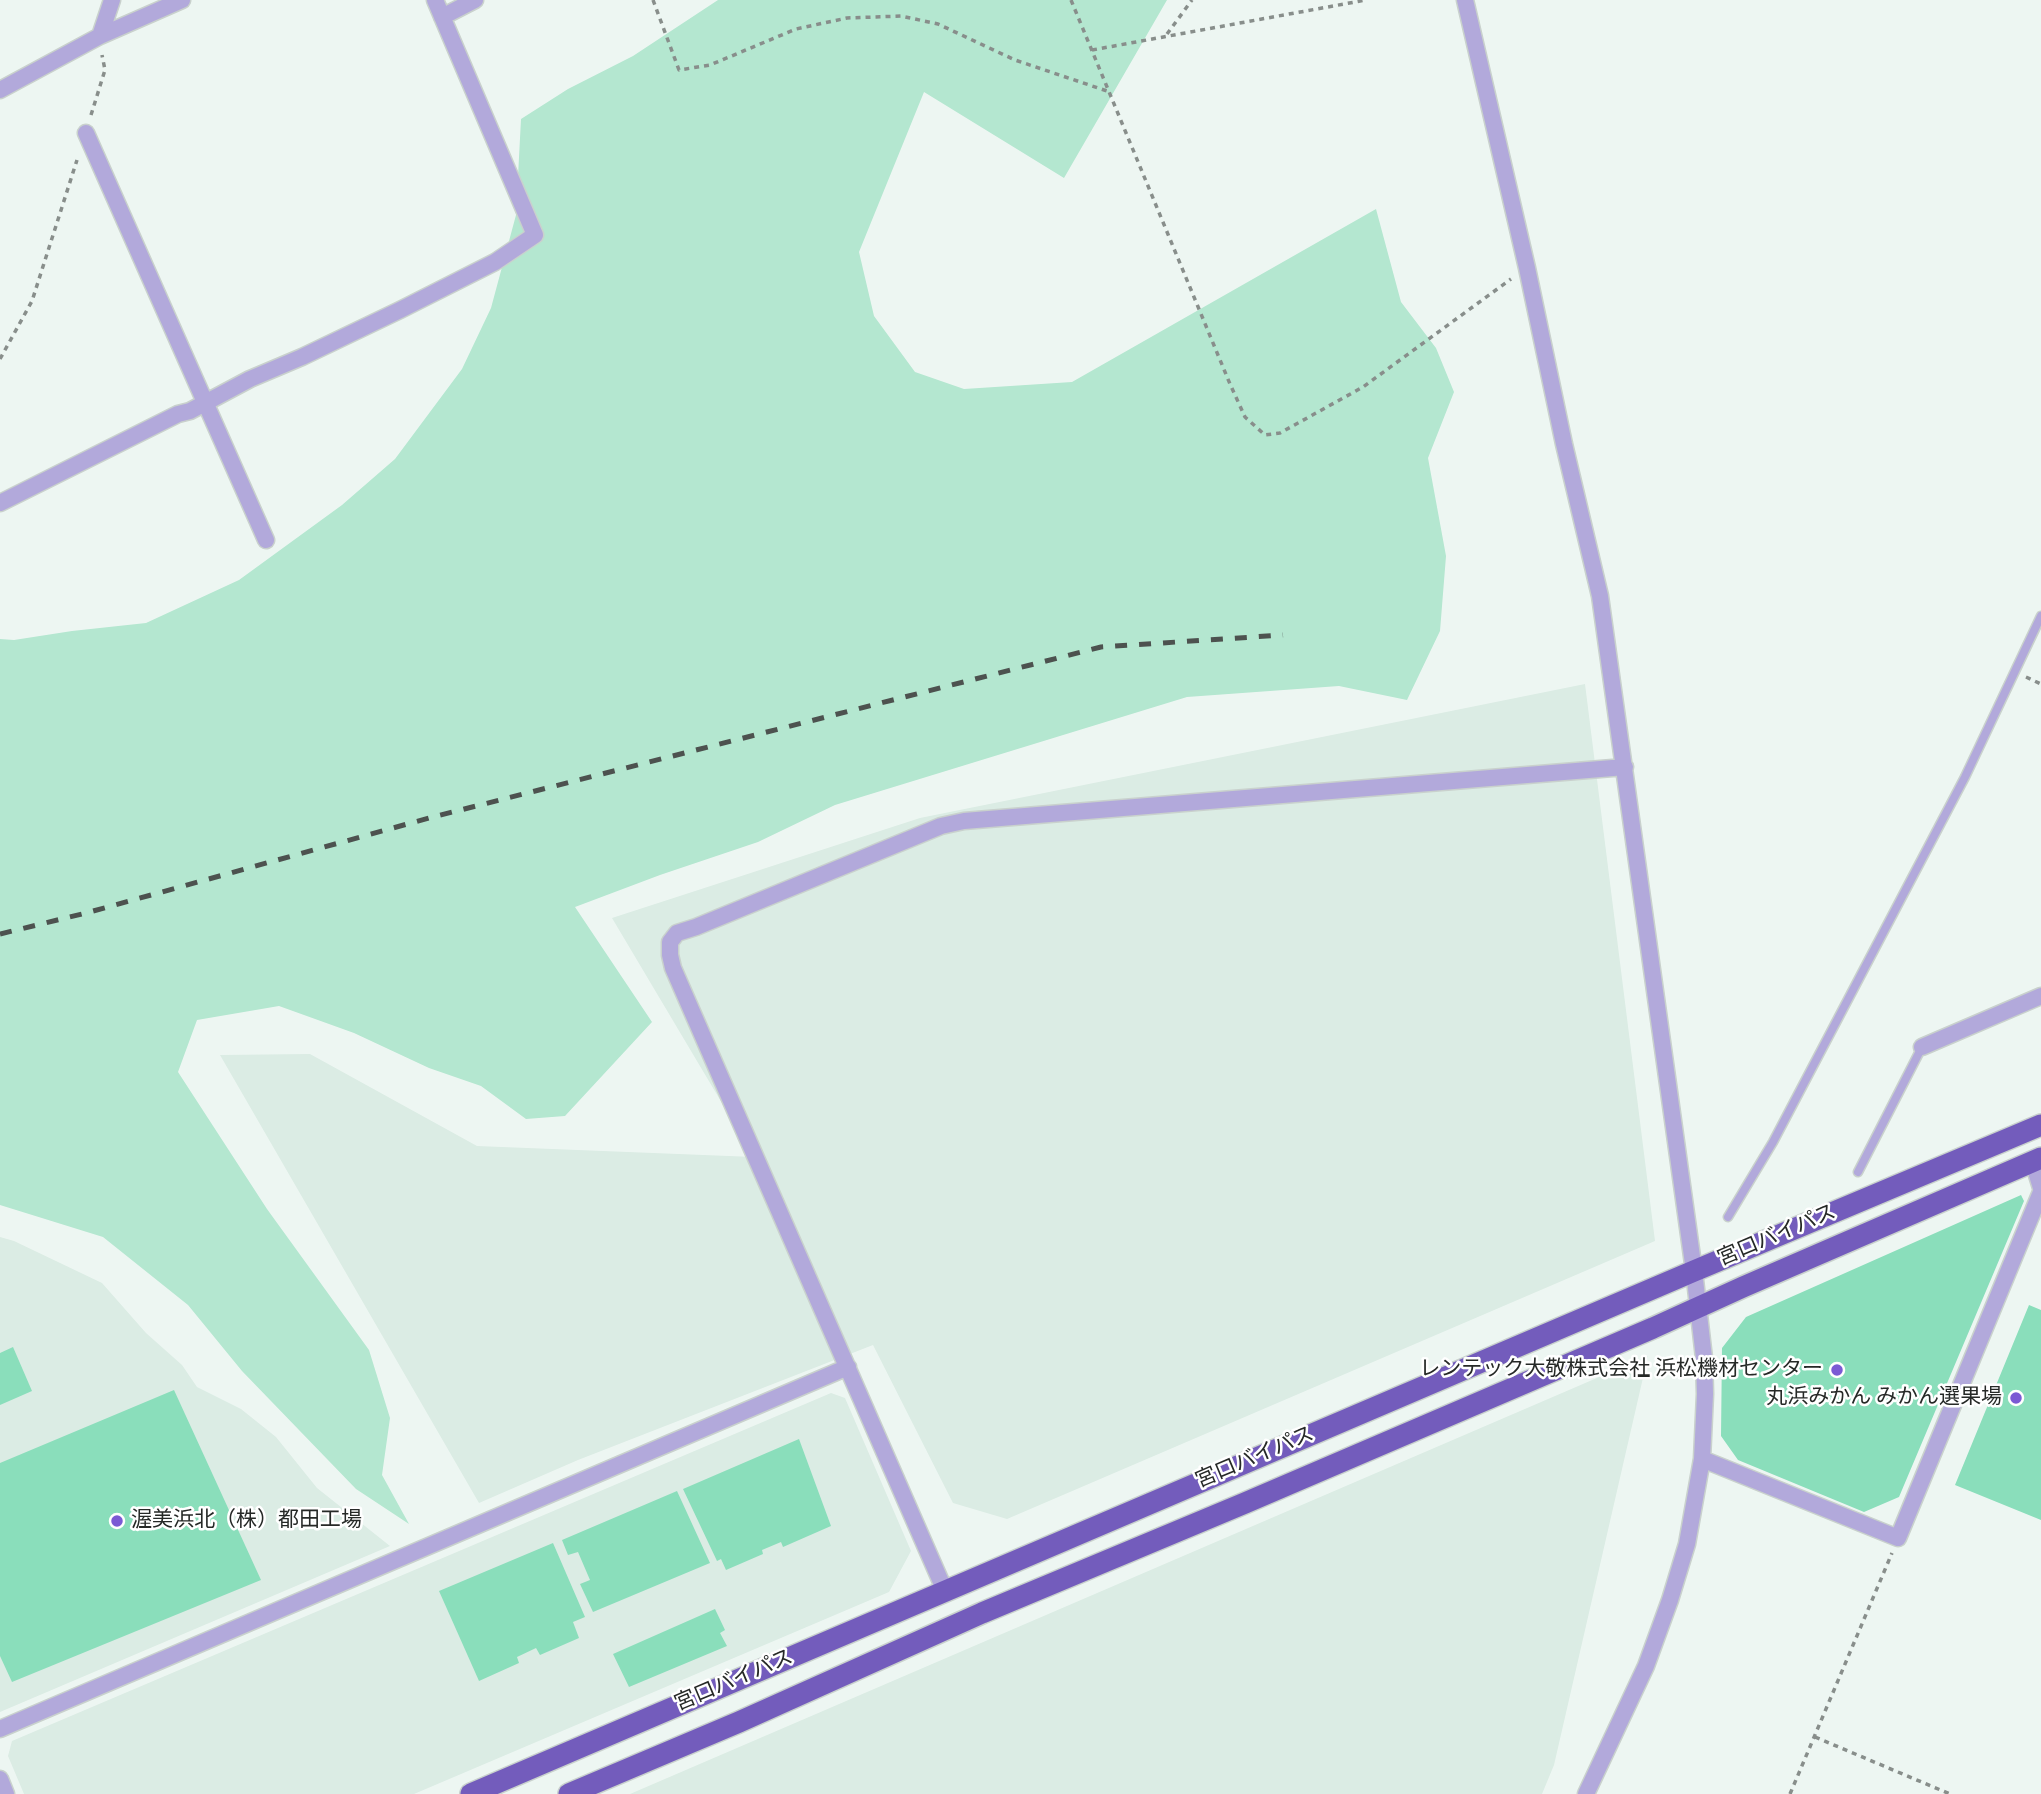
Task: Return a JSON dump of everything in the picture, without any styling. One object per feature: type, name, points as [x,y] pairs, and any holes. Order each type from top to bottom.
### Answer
[{"type":"highway","name":"宮口バイパス","points":[[471,1794],[2041,1125]]},
{"type":"highway","name":"宮口バイパス","points":[[569,1794],[982,1613],[1258,1498],[2037,1160]]},
{"type":"street","points":[[100,36],[112,0]]},
{"type":"street","points":[[0,90],[100,36],[182,0]]},
{"type":"street","points":[[0,503],[178,414],[190,411],[250,379],[302,357],[495,262],[535,235],[435,0]]},
{"type":"street","points":[[442,17],[475,0]]},
{"type":"street","points":[[1465,0],[1600,596],[1704,1358],[1702,1459],[1687,1544],[1646,1666],[1586,1794]]},
{"type":"street","points":[[86,133],[266,540]]},
{"type":"street","points":[[945,1591],[673,968],[670,942],[677,933],[696,928],[941,826],[964,821],[1625,767]]},
{"type":"street","points":[[1922,1047],[2041,996]]},
{"type":"street","points":[[1702,1459],[1899,1538],[2041,1190],[2037,1160]]},
{"type":"street","points":[[0,1729],[848,1367]]},
{"type":"street","points":[[0,1779],[6,1794]]},
{"type":"lane","points":[[1728,1217],[1773,1142],[1958,789],[2041,616]]},
{"type":"lane","points":[[1858,1172],[1922,1047]]},
{"type":"path","points":[[653,0],[680,70],[710,65],[796,29],[847,18],[901,16],[937,24],[1015,60],[1110,92]]},
{"type":"path","points":[[1071,0],[1230,384],[1245,417],[1265,435],[1280,433],[1363,387],[1527,268]]},
{"type":"path","points":[[1166,35],[1192,0]]},
{"type":"path","points":[[1092,50],[1366,0]]},
{"type":"path","points":[[0,359],[32,301],[86,133],[105,70],[100,36]]},
{"type":"path","points":[[1790,1794],[1899,1538]]},
{"type":"path","points":[[1815,1737],[1950,1794]]},
{"type":"shaded area","points":[[1585,684],[1655,1241],[1007,1519],[953,1503],[873,1345],[578,1460],[479,1503],[220,1055],[310,1054],[477,1146],[754,1157],[612,918],[920,818]]},
{"type":"shaded area","points":[[0,1237],[14,1241],[102,1283],[146,1333],[182,1365],[197,1387],[241,1409],[276,1437],[317,1488],[390,1546],[0,1712]]},
{"type":"shaded area","points":[[1648,1356],[1554,1765],[1542,1794],[630,1794]]},
{"type":"shaded area","points":[[831,1393],[845,1398],[911,1551],[889,1592],[414,1794],[24,1794],[8,1756],[12,1741]]},
{"type":"green space","points":[[718,0],[1167,0],[1064,178],[924,92],[859,252],[874,316],[915,372],[964,389],[1072,382],[1376,209],[1401,302],[1436,348],[1454,392],[1428,458],[1446,556],[1440,631],[1407,700],[1339,686],[1187,697],[835,805],[758,842],[575,907],[652,1022],[565,1116],[526,1119],[481,1086],[429,1068],[354,1033],[279,1006],[197,1020],[178,1072],[267,1209],[369,1350],[390,1418],[382,1475],[409,1524],[356,1489],[242,1371],[188,1305],[103,1237],[0,1205],[0,639],[14,640],[146,623],[239,580],[342,505],[395,459],[462,369],[491,308],[516,215],[521,119],[568,89],[633,56]]},
{"type":"building","name":"レンテック大敬株式会社 浜松機材センター","points":[[2021,1195],[2024,1201],[1899,1497],[1864,1512],[1738,1460],[1721,1436],[1722,1348],[1746,1317]]},
{"type":"building","name":"丸浜みかん みかん選果場","points":[[2029,1305],[2041,1310],[2041,1520],[1955,1485]]},
{"type":"building","points":[[13,1347],[32,1391],[0,1405],[0,1353]]},
{"type":"building","name":"渥美浜北（株）都田工場","points":[[174,1390],[261,1580],[12,1682],[0,1656],[0,1463]]},
{"type":"building","points":[[799,1439],[831,1526],[783,1547],[781,1542],[762,1550],[763,1554],[726,1570],[721,1559],[717,1561],[683,1489]]},
{"type":"building","points":[[677,1491],[710,1563],[593,1612],[580,1584],[590,1580],[578,1552],[568,1555],[562,1540]]},
{"type":"building","points":[[553,1543],[585,1617],[573,1622],[579,1638],[540,1655],[536,1648],[517,1657],[519,1663],[479,1681],[439,1591]]},
{"type":"building","points":[[715,1609],[725,1630],[720,1633],[727,1646],[629,1687],[613,1654]]},
{"type":"railway","points":[[0,934],[86,913],[429,818],[1101,647],[1283,635]]},
{"type":"place","name":"レンテック大敬株式会社 浜松機材センター","points":[[1837,1370]]},
{"type":"place","name":"丸浜みかん みかん選果場","points":[[2016,1398]]},
{"type":"place","name":"渥美浜北（株）都田工場","points":[[117,1521]]}]
